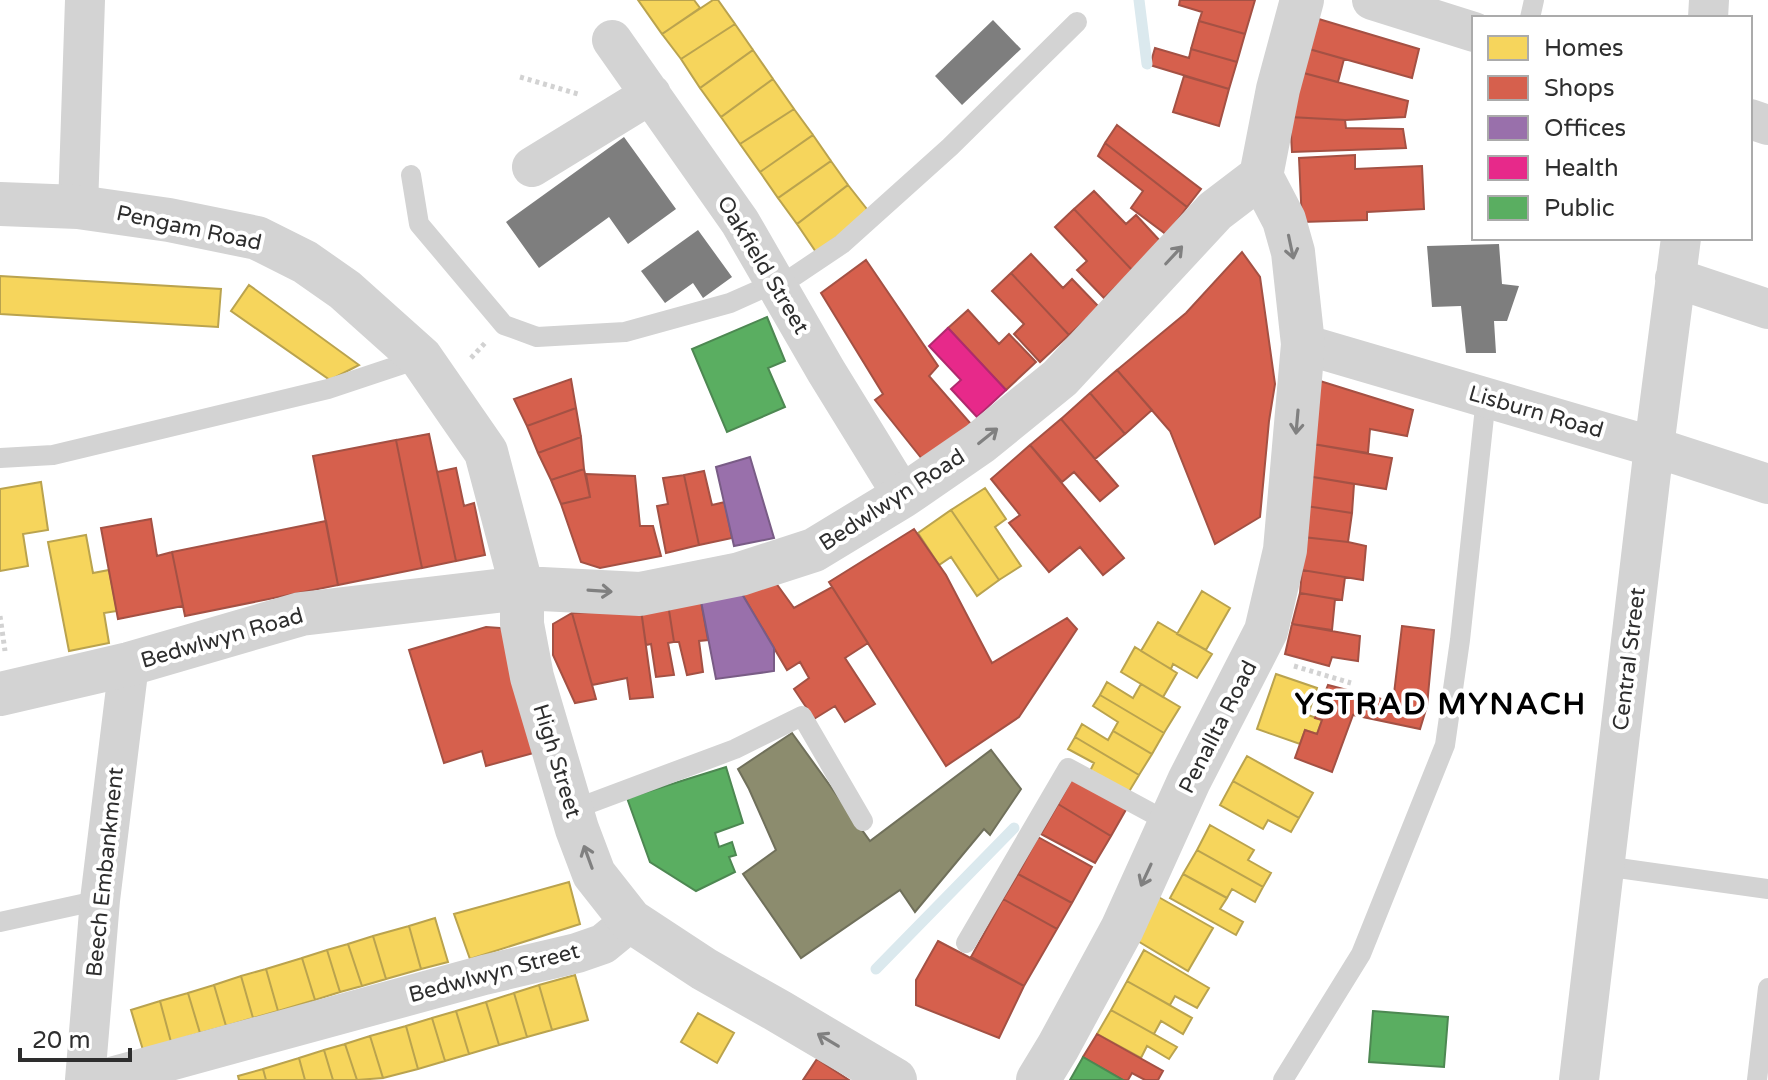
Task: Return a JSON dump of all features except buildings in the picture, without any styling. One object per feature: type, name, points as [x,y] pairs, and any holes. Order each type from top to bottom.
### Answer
[{"type":"street","points":[[78,207],[85,0]]},
{"type":"street","points":[[1261,176],[1278,89],[1302,0]]},
{"type":"street","points":[[1372,0],[1472,31]]},
{"type":"street","name":"Oakfield Street","points":[[612,40],[740,222],[903,496]]},
{"type":"street","points":[[532,167],[651,94]]},
{"type":"street","name":"Penallta Road","points":[[1038,1080],[1122,929],[1189,781],[1266,631],[1285,550],[1303,344],[1293,252],[1284,220],[1261,176]]},
{"type":"street","name":"Bedwlwyn Road","points":[[0,694],[129,664],[301,614],[522,588],[640,594],[740,574],[814,550],[903,496],[980,443],[1060,378],[1215,211],[1261,176]]},
{"type":"street","name":"Pengam Road","points":[[0,204],[78,207],[169,220],[257,238],[305,262],[345,290],[421,358],[486,452],[522,588]]},
{"type":"street","name":"Central Street","points":[[1579,1080],[1681,240]]},
{"type":"street","points":[[1675,278],[1768,309]]},
{"type":"street","name":"Lisburn Road","points":[[1303,344],[1654,447],[1768,484]]},
{"type":"street","name":"High Street","points":[[522,588],[522,624],[532,677],[572,810],[594,874],[631,921]]},
{"type":"street","name":"Beech Embankment","points":[[85,1080],[100,900],[129,664]]},
{"type":"street","points":[[631,921],[704,969],[895,1080]]},
{"type":"street","name":"Bedwlwyn Street","points":[[100,1080],[484,975],[577,953],[603,944],[631,921]]},
{"type":"lane","points":[[411,175],[419,224],[504,325],[537,337],[625,332],[730,303],[777,285],[842,244],[950,147],[1077,22]]},
{"type":"lane","points":[[0,458],[53,455],[328,389],[421,358]]},
{"type":"lane","points":[[1283,1080],[1361,954],[1445,745],[1460,640],[1486,398]]},
{"type":"lane","points":[[572,810],[735,749],[802,716],[863,821]]},
{"type":"lane","points":[[966,943],[1068,768],[1170,823]]},
{"type":"lane","points":[[1604,866],[1768,889]]},
{"type":"lane","points":[[0,922],[100,900]]},
{"type":"lane","points":[[1757,1080],[1768,988]]},
{"type":"path","points":[[520,77],[567,90]]},
{"type":"path","points":[[1255,654],[1351,683]]},
{"type":"waterway","points":[[1139,0],[1147,64]]},
{"type":"waterway","points":[[876,969],[1014,828]]},
{"type":"district","name":"YSTRAD MYNACH","points":[[1441,704]]}]
